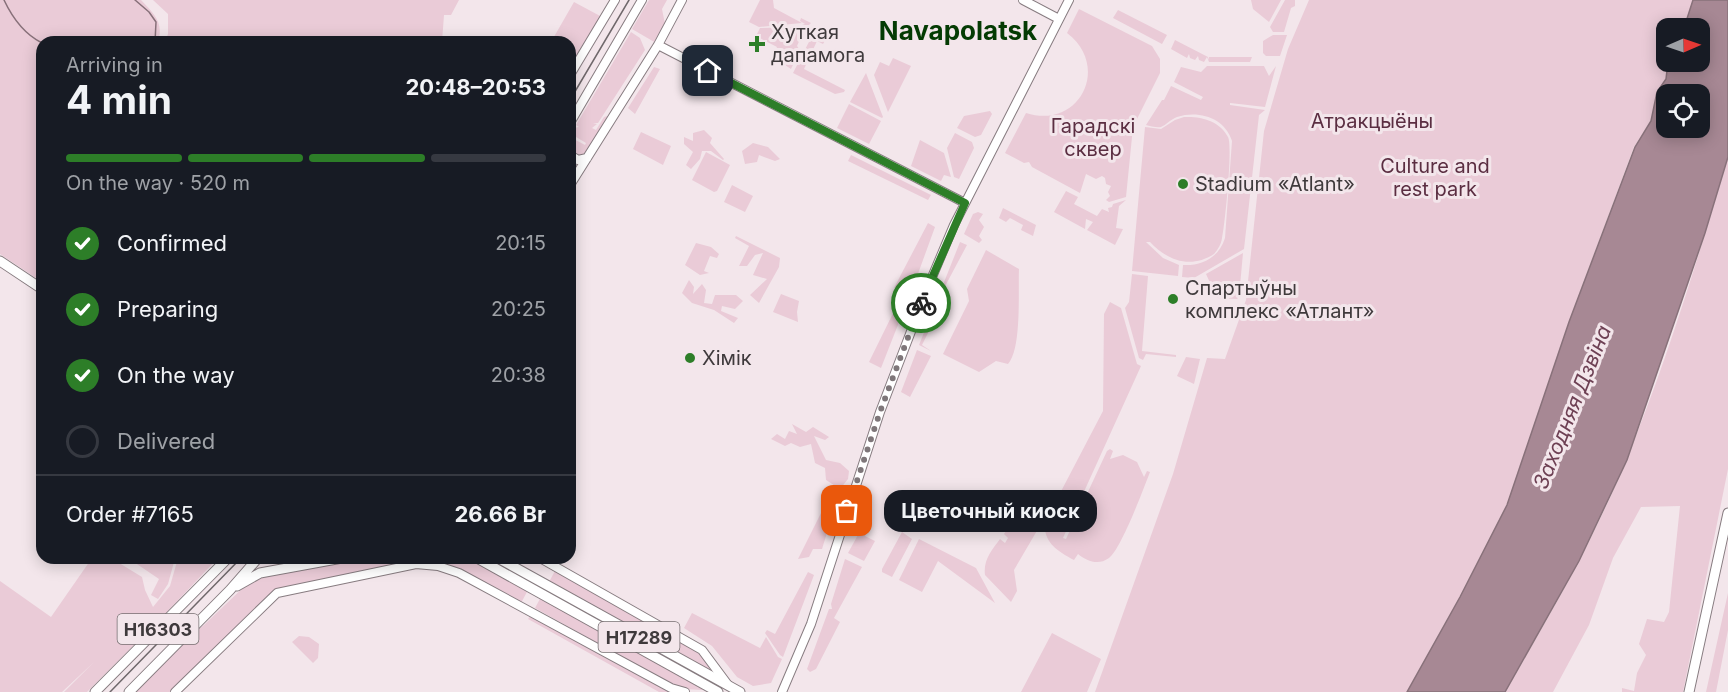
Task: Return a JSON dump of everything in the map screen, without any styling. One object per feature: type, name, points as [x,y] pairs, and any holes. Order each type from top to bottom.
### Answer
[{"type":"main road","points":[[0,261],[36,285]]},
{"type":"main road","points":[[1689,692],[1728,513]]},
{"type":"main road","name":"Н16303","points":[[95,692],[221,564]]},
{"type":"main road","name":"Н16303","points":[[129,692],[253,564]]},
{"type":"main road","points":[[230,590],[260,573],[309,564]]},
{"type":"main road","name":"Н17289","points":[[491,564],[595,625],[718,692]]},
{"type":"main road","name":"Н17289","points":[[509,564],[740,692]]},
{"type":"main road","points":[[595,625],[600,615]]},
{"type":"street","points":[[576,65],[615,0]]},
{"type":"street","points":[[576,113],[642,0]]},
{"type":"street","points":[[576,174],[658,45],[682,0]]},
{"type":"street","points":[[1023,0],[1059,19]]},
{"type":"street","points":[[782,692],[811,624],[892,376],[930,282],[965,203],[1066,1]]},
{"type":"street","points":[[658,45],[965,203]]},
{"type":"street","points":[[576,159],[587,158]]},
{"type":"street","points":[[175,692],[277,593],[287,589],[416,564],[438,566],[459,573],[671,688],[686,692]]},
{"type":"street","points":[[551,564],[702,650],[729,687]]},
{"type":"street","points":[[706,674],[713,673],[714,664]]},
{"type":"green space","points":[[0,0],[141,0],[157,19],[160,36],[36,36],[36,278],[0,254]]},
{"type":"green space","points":[[153,0],[459,0],[451,15],[444,15],[442,36],[167,36],[168,14]]},
{"type":"green space","points":[[649,0],[667,0],[662,9],[665,24],[656,43],[632,29]]},
{"type":"green space","points":[[760,0],[773,0],[774,8],[802,23],[759,27],[749,22]]},
{"type":"green space","points":[[1251,0],[1281,0],[1269,22],[1253,9]]},
{"type":"green space","points":[[1285,0],[1295,0],[1295,6],[1291,8],[1284,32],[1273,32],[1270,27]]},
{"type":"green space","name":"Culture and rest park","points":[[1309,0],[1693,0],[1687,18],[1656,18],[1656,72],[1667,72],[1663,84],[1656,84],[1651,121],[1634,147],[1569,322],[1507,505],[1460,597],[1407,692],[1095,692],[1173,474],[1207,358],[1225,359],[1246,300],[1264,131],[1288,49]]},
{"type":"green space","points":[[574,2],[602,17],[576,59],[576,36],[554,36]]},
{"type":"green space","name":"Гарадскі сквер","points":[[1079,9],[1152,46],[1160,59],[1160,73],[1133,127],[1126,197],[1109,202],[1106,200],[1110,196],[1108,192],[1111,186],[1106,184],[1102,176],[1096,179],[1086,174],[1080,193],[1032,167],[1029,162],[1024,163],[1005,153],[1026,113],[1045,116],[1061,112],[1074,104],[1083,92],[1088,77],[1087,62],[1080,47],[1067,33]]},
{"type":"green space","points":[[1118,10],[1167,35],[1162,44],[1113,18]]},
{"type":"green space","points":[[801,18],[811,23],[808,26],[812,28],[807,38],[801,37],[797,46],[800,50],[791,69],[773,57],[777,47],[756,36],[760,28],[796,27],[805,24],[800,21]]},
{"type":"green space","points":[[631,32],[640,38],[645,50],[598,123],[593,123],[597,124],[592,128],[596,130],[604,117],[614,114],[587,155],[576,157],[576,140],[585,145],[586,143],[576,137],[576,128],[579,127],[576,125]]},
{"type":"green space","points":[[813,34],[826,39],[823,44],[817,41],[804,69],[845,90],[844,92],[835,94],[793,73]]},
{"type":"green space","points":[[1273,35],[1287,35],[1280,56],[1266,56],[1263,53],[1263,41]]},
{"type":"green space","points":[[1175,40],[1208,57],[1209,60],[1209,57],[1252,57],[1250,62],[1209,62],[1207,57],[1204,62],[1199,60],[1198,56],[1195,60],[1190,58],[1189,54],[1187,58],[1171,49]]},
{"type":"green space","points":[[893,58],[911,66],[888,112],[874,75],[880,62],[889,66]]},
{"type":"green space","points":[[1207,66],[1264,66],[1269,76],[1276,66],[1265,107],[1230,103],[1230,105],[1265,110],[1259,115],[1244,249],[1194,278],[1182,277],[1183,265],[1197,264],[1209,259],[1219,250],[1225,238],[1232,141],[1224,127],[1217,121],[1202,115],[1177,117],[1161,127],[1146,125],[1171,86],[1201,100],[1203,97],[1174,82],[1181,67],[1201,72]]},
{"type":"green space","points":[[654,67],[660,69],[635,114],[628,108]]},
{"type":"green space","points":[[866,73],[883,117],[882,118],[850,102]]},
{"type":"green space","points":[[849,104],[881,121],[869,144],[837,128]]},
{"type":"green space","points":[[990,111],[992,114],[981,135],[975,137],[957,128],[964,116]]},
{"type":"green space","name":"Stadium «Atlant»","points":[[1184,117],[1197,117],[1215,123],[1228,137],[1230,155],[1228,186],[1221,243],[1214,254],[1205,259],[1188,262],[1172,258],[1150,242],[1146,242],[1163,258],[1179,265],[1178,276],[1132,271],[1145,127],[1161,129]]},
{"type":"green space","points":[[704,130],[712,138],[710,143],[724,159],[711,151],[702,151],[700,159],[691,169],[686,165],[693,152],[684,144],[684,137],[693,141],[693,133]]},
{"type":"green space","points":[[641,132],[671,146],[663,165],[633,149]]},
{"type":"green space","points":[[955,133],[972,142],[974,148],[959,179],[954,177],[947,148]]},
{"type":"green space","points":[[920,140],[944,153],[951,177],[944,175],[941,181],[911,166]]},
{"type":"green space","points":[[753,143],[768,147],[780,159],[775,161],[759,155],[757,162],[745,164],[742,151]]},
{"type":"green space","points":[[706,152],[730,165],[717,191],[714,192],[692,180]]},
{"type":"green space","points":[[851,155],[931,195],[928,200],[848,161]]},
{"type":"green space","points":[[1728,157],[1728,469],[1683,692],[1622,692],[1622,688],[1634,691],[1637,673],[1646,655],[1639,644],[1647,619],[1664,622],[1669,612],[1680,506],[1641,507],[1613,558],[1589,625],[1553,692],[1505,692],[1585,548],[1627,458],[1669,347]]},
{"type":"green space","points":[[732,185],[753,196],[745,212],[724,202]]},
{"type":"green space","points":[[1066,191],[1078,197],[1074,204],[1097,216],[1102,209],[1109,212],[1108,208],[1113,204],[1126,200],[1119,206],[1116,228],[1123,229],[1115,245],[1087,230],[1093,222],[1086,219],[1085,229],[1054,212]]},
{"type":"green space","points":[[1003,208],[1036,225],[1033,236],[1021,230],[1023,225],[1010,218],[1006,222],[999,218]]},
{"type":"green space","points":[[978,212],[983,214],[979,220],[984,227],[979,236],[982,240],[979,243],[964,234],[973,214]]},
{"type":"green space","points":[[928,223],[935,227],[915,282],[894,288]]},
{"type":"green space","points":[[736,236],[780,258],[779,267],[759,303],[750,295],[767,279],[753,275],[763,253],[755,255],[747,266],[739,266],[749,246],[735,238]]},
{"type":"green space","points":[[960,242],[967,245],[942,292],[947,295],[922,345],[931,351],[919,345]]},
{"type":"green space","points":[[696,243],[711,247],[719,254],[717,258],[710,256],[704,271],[709,273],[700,275],[685,265]]},
{"type":"green space","points":[[986,250],[1019,269],[1018,319],[1015,346],[1008,364],[996,361],[979,372],[943,354],[969,301],[967,289]]},
{"type":"green space","points":[[1243,253],[1239,297],[1237,299],[1217,298],[1206,274]]},
{"type":"green space","points":[[1132,274],[1148,276],[1142,351],[1176,355],[1176,357],[1146,354],[1143,360],[1139,358],[1125,308],[1129,302]]},
{"type":"green space","points":[[689,280],[694,287],[693,294],[702,284],[706,290],[704,303],[712,304],[715,295],[736,295],[743,301],[735,309],[722,306],[721,311],[738,318],[734,323],[714,310],[692,303],[682,293]]},
{"type":"green space","points":[[914,284],[881,368],[869,362],[901,297],[893,291]]},
{"type":"green space","points":[[781,294],[799,301],[798,322],[773,312]]},
{"type":"green space","points":[[1110,302],[1121,308],[1137,364],[1141,366],[1063,538],[1066,539],[1107,451],[1110,449],[1113,451],[1110,459],[1123,455],[1137,462],[1144,477],[1147,471],[1150,472],[1131,518],[1109,558],[1097,562],[1078,554],[1074,560],[1052,545],[1046,535],[1045,522],[1103,411],[1104,314]]},
{"type":"green space","points":[[917,350],[931,356],[910,397],[901,392]]},
{"type":"green space","points":[[1186,357],[1200,359],[1194,384],[1177,376]]},
{"type":"green space","points":[[792,424],[806,432],[813,427],[829,437],[825,440],[814,436],[826,460],[840,463],[849,471],[848,479],[840,489],[826,480],[825,468],[815,463],[811,444],[800,447],[791,443],[785,446],[771,439],[777,434],[785,439],[789,431],[797,434]]},
{"type":"green space","points":[[832,491],[839,494],[822,549],[813,549],[809,557],[798,559]]},
{"type":"green space","points":[[1024,517],[1037,524],[1038,529],[1014,570],[1017,591],[1011,602],[985,575],[985,565],[1000,539],[1005,543],[1008,538],[1004,534],[1013,521]]},
{"type":"green space","points":[[902,532],[912,539],[892,577],[882,572],[882,569]]},
{"type":"green space","points":[[859,533],[866,534],[865,536],[875,541],[864,561],[848,553]]},
{"type":"green space","points":[[919,539],[976,568],[995,603],[938,561],[922,592],[899,580]]},
{"type":"green space","points":[[845,559],[862,567],[834,618],[840,622],[816,669],[810,672],[807,669],[829,609],[832,609],[831,604]]},
{"type":"green space","points":[[88,564],[121,564],[142,577],[153,607],[170,586],[176,564],[212,564],[87,692],[64,692],[94,662],[62,692],[0,692],[0,581],[51,617]]},
{"type":"green space","points":[[137,564],[173,564],[168,584],[158,599],[151,595],[159,579]]},
{"type":"green space","points":[[320,564],[398,564],[276,591],[266,597],[171,692],[135,692],[190,636],[249,582],[274,572]]},
{"type":"green space","points":[[448,564],[482,564],[528,590],[521,603]]},
{"type":"green space","points":[[556,569],[701,652],[712,669],[711,671],[549,582]]},
{"type":"green space","points":[[808,572],[814,575],[783,657],[765,633],[767,630],[775,634]]},
{"type":"green space","points":[[1728,593],[1728,630],[1716,692],[1706,692]]},
{"type":"green space","points":[[541,597],[703,688],[702,690],[684,689],[672,685],[535,608]]},
{"type":"green space","points":[[692,613],[760,648],[766,637],[778,657],[782,659],[771,683],[753,686],[737,677],[712,646],[684,628]]},
{"type":"green space","points":[[531,615],[674,692],[659,692],[528,619]]},
{"type":"green space","points":[[1052,633],[1101,659],[1087,692],[1021,692]]},
{"type":"green space","points":[[299,636],[309,637],[319,644],[318,658],[313,663],[292,642]]},
{"type":"water","name":"Заходняя Дзвіна","points":[[1693,0],[1728,0],[1728,157],[1705,233],[1627,460],[1579,561],[1505,692],[1407,692],[1460,597],[1507,505],[1569,322],[1635,147],[1651,121],[1656,97],[1656,138],[1710,138],[1710,84],[1663,84],[1667,72],[1710,72],[1710,18],[1687,18]]},
{"type":"waterway","points":[[4,0],[19,24],[36,39]]},
{"type":"waterway","points":[[135,0],[149,12],[156,22],[155,36]]},
{"type":"tram line","points":[[576,90],[629,0]]},
{"type":"tram line","points":[[110,692],[235,564]]},
{"type":"way so far","points":[[847,511],[892,376],[921,303]]},
{"type":"place","name":"Хуткая дапамога","points":[[757,44]]},
{"type":"place","name":"Stadium «Atlant»","points":[[1183,184]]},
{"type":"place","name":"Спартыўны комплекс «Атлант»","points":[[1173,299]]},
{"type":"place","name":"Хімік","points":[[690,358]]},
{"type":"place","name":"Цветочный киоск","points":[[847,511]]},
{"type":"district","name":"Navapolatsk","points":[[958,30]]},
{"type":"route","points":[[708,71],[965,203],[921,303]]},
{"type":"park label","name":"Атракцыёны","points":[[1372,121]]}]
